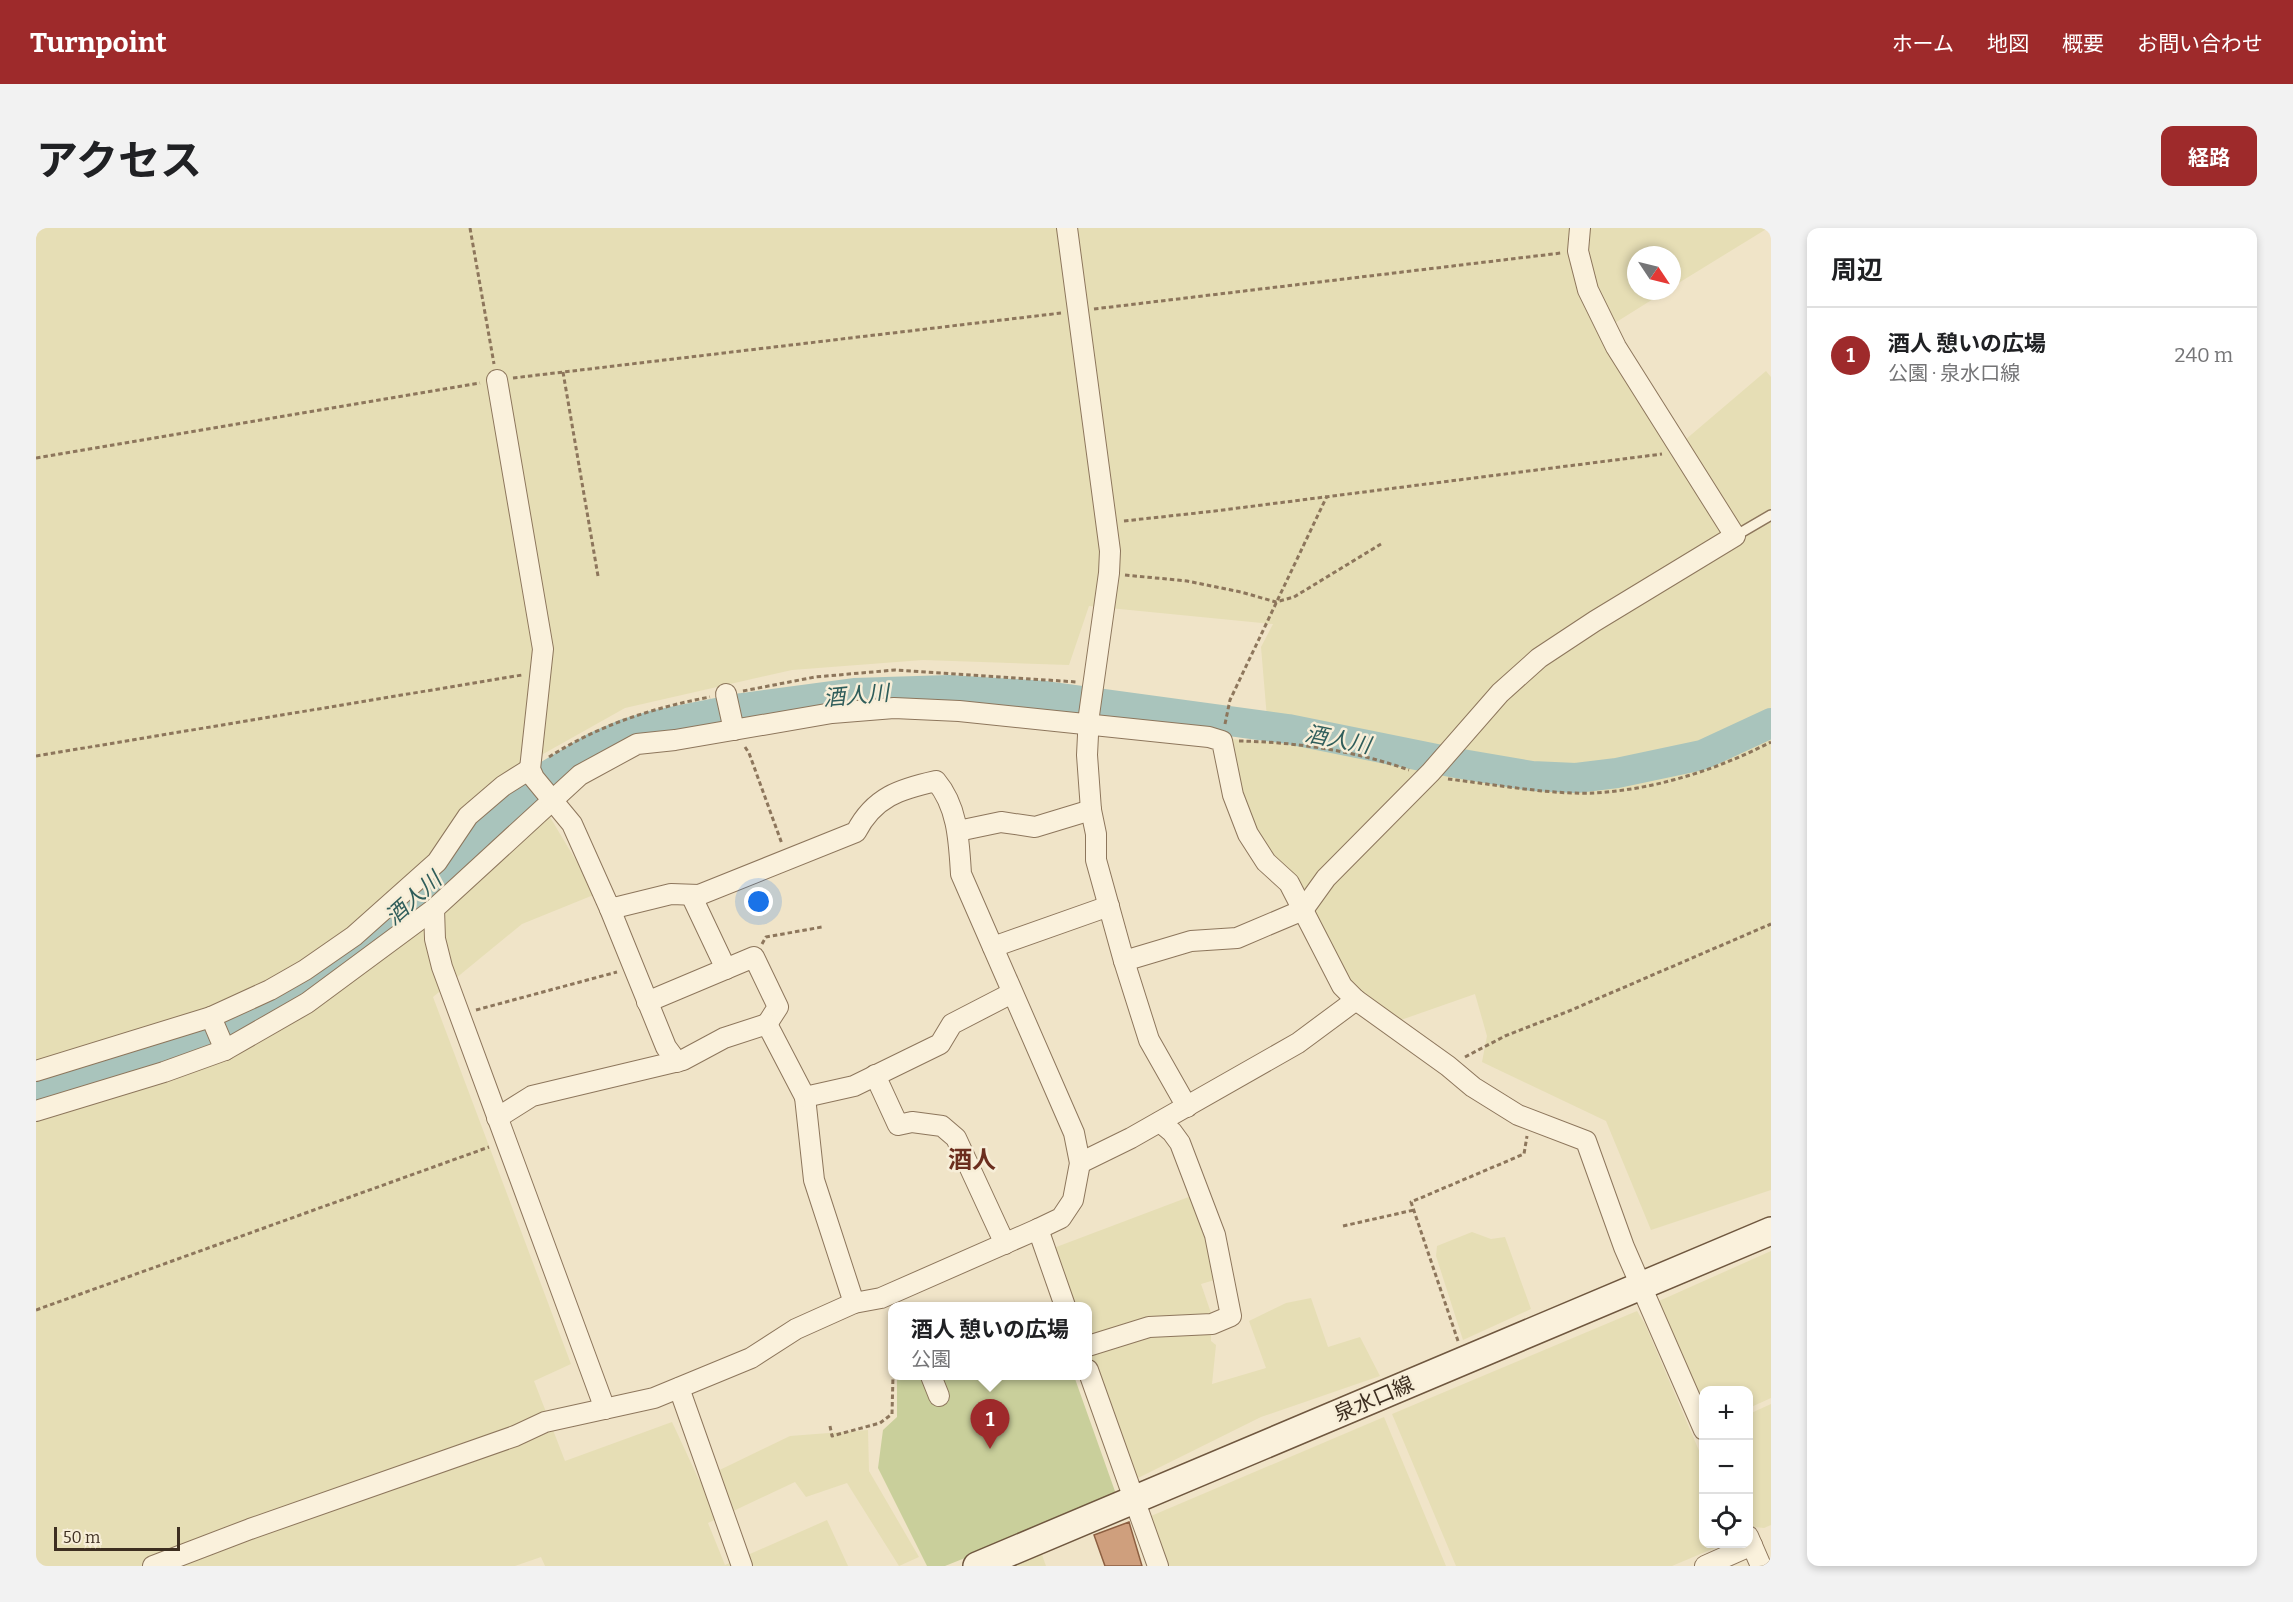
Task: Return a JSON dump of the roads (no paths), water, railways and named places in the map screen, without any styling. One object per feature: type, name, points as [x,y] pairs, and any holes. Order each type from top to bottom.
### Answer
[{"type":"main road","name":"泉水口線","points":[[977,1566],[1771,1232]]},
{"type":"street","points":[[1067,228],[1107,522],[1109,573],[1088,725],[1087,755],[1091,810],[1096,834],[1096,860],[1149,1040],[1186,1107]]},
{"type":"street","points":[[1124,961],[1191,941],[1237,938],[1303,909],[1326,878],[1427,776],[1500,693],[1539,658],[1595,621],[1735,536],[1616,347],[1588,290],[1578,251],[1580,228]]},
{"type":"street","points":[[497,380],[543,649],[530,769],[534,778],[572,824],[610,909],[666,1047],[677,1062]]},
{"type":"street","points":[[726,694],[734,730]]},
{"type":"street","points":[[36,1111],[153,1076],[225,1050],[307,1003],[434,909],[580,776],[638,744],[832,713],[894,708],[959,711],[1209,737],[1222,741],[1233,795],[1248,834],[1266,862],[1289,884],[1342,986],[1356,1000],[1448,1066],[1473,1087],[1518,1115],[1586,1141],[1624,1247],[1699,1418]]},
{"type":"street","points":[[36,1071],[211,1017],[270,990],[305,970],[354,936],[437,862],[468,816],[503,786],[530,769]]},
{"type":"street","points":[[153,1566],[250,1529],[514,1436],[545,1422],[654,1398],[751,1358],[796,1329],[854,1303],[881,1298],[902,1298],[1005,1244],[1061,1218],[1073,1200],[1080,1163],[1074,1133],[961,874],[958,831],[946,792],[936,781],[907,788],[880,801],[864,815],[856,832],[699,896],[671,894],[610,909]]},
{"type":"street","points":[[958,831],[1001,822],[1035,827],[1091,810]]},
{"type":"street","points":[[692,895],[726,969]]},
{"type":"street","points":[[993,947],[1109,906]]},
{"type":"street","points":[[434,909],[435,939],[459,1015],[605,1409]]},
{"type":"street","points":[[497,1118],[532,1096],[677,1062],[724,1038],[767,1024],[778,1007],[753,957],[647,1002]]},
{"type":"street","points":[[805,1097],[854,1086],[940,1044],[952,1024],[1012,993]]},
{"type":"street","points":[[1080,1163],[1160,1122],[1298,1043],[1356,1000]]},
{"type":"street","points":[[211,1017],[225,1050]]},
{"type":"street","points":[[767,1024],[805,1097],[814,1180],[854,1303]]},
{"type":"street","points":[[875,1076],[898,1125],[912,1122],[942,1126],[956,1138],[1005,1244]]},
{"type":"street","points":[[1092,1345],[1149,1327],[1212,1324],[1231,1316],[1215,1235],[1180,1143],[1160,1122]]},
{"type":"street","points":[[1038,1229],[1064,1302]]},
{"type":"street","points":[[933,1380],[939,1396]]},
{"type":"street","points":[[1091,1380],[1158,1566]]},
{"type":"street","points":[[679,1388],[742,1566]]},
{"type":"street","points":[[1753,1547],[1761,1566]]},
{"type":"street","points":[[1705,1566],[1736,1548]]},
{"type":"lane","points":[[1735,536],[1771,515]]},
{"type":"waterway","name":"酒人川","points":[[36,1087],[177,1043],[256,1013],[300,989],[343,962],[501,815],[550,774],[595,747],[625,734],[656,725],[742,708],[854,693],[949,690],[1046,696],[1288,729],[1532,776],[1576,778],[1617,773],[1702,755],[1771,723]]},
{"type":"place","name":"酒人 憩いの広場","points":[[990,1449]]},
{"type":"district","name":"酒人","points":[[972,1160]]}]
